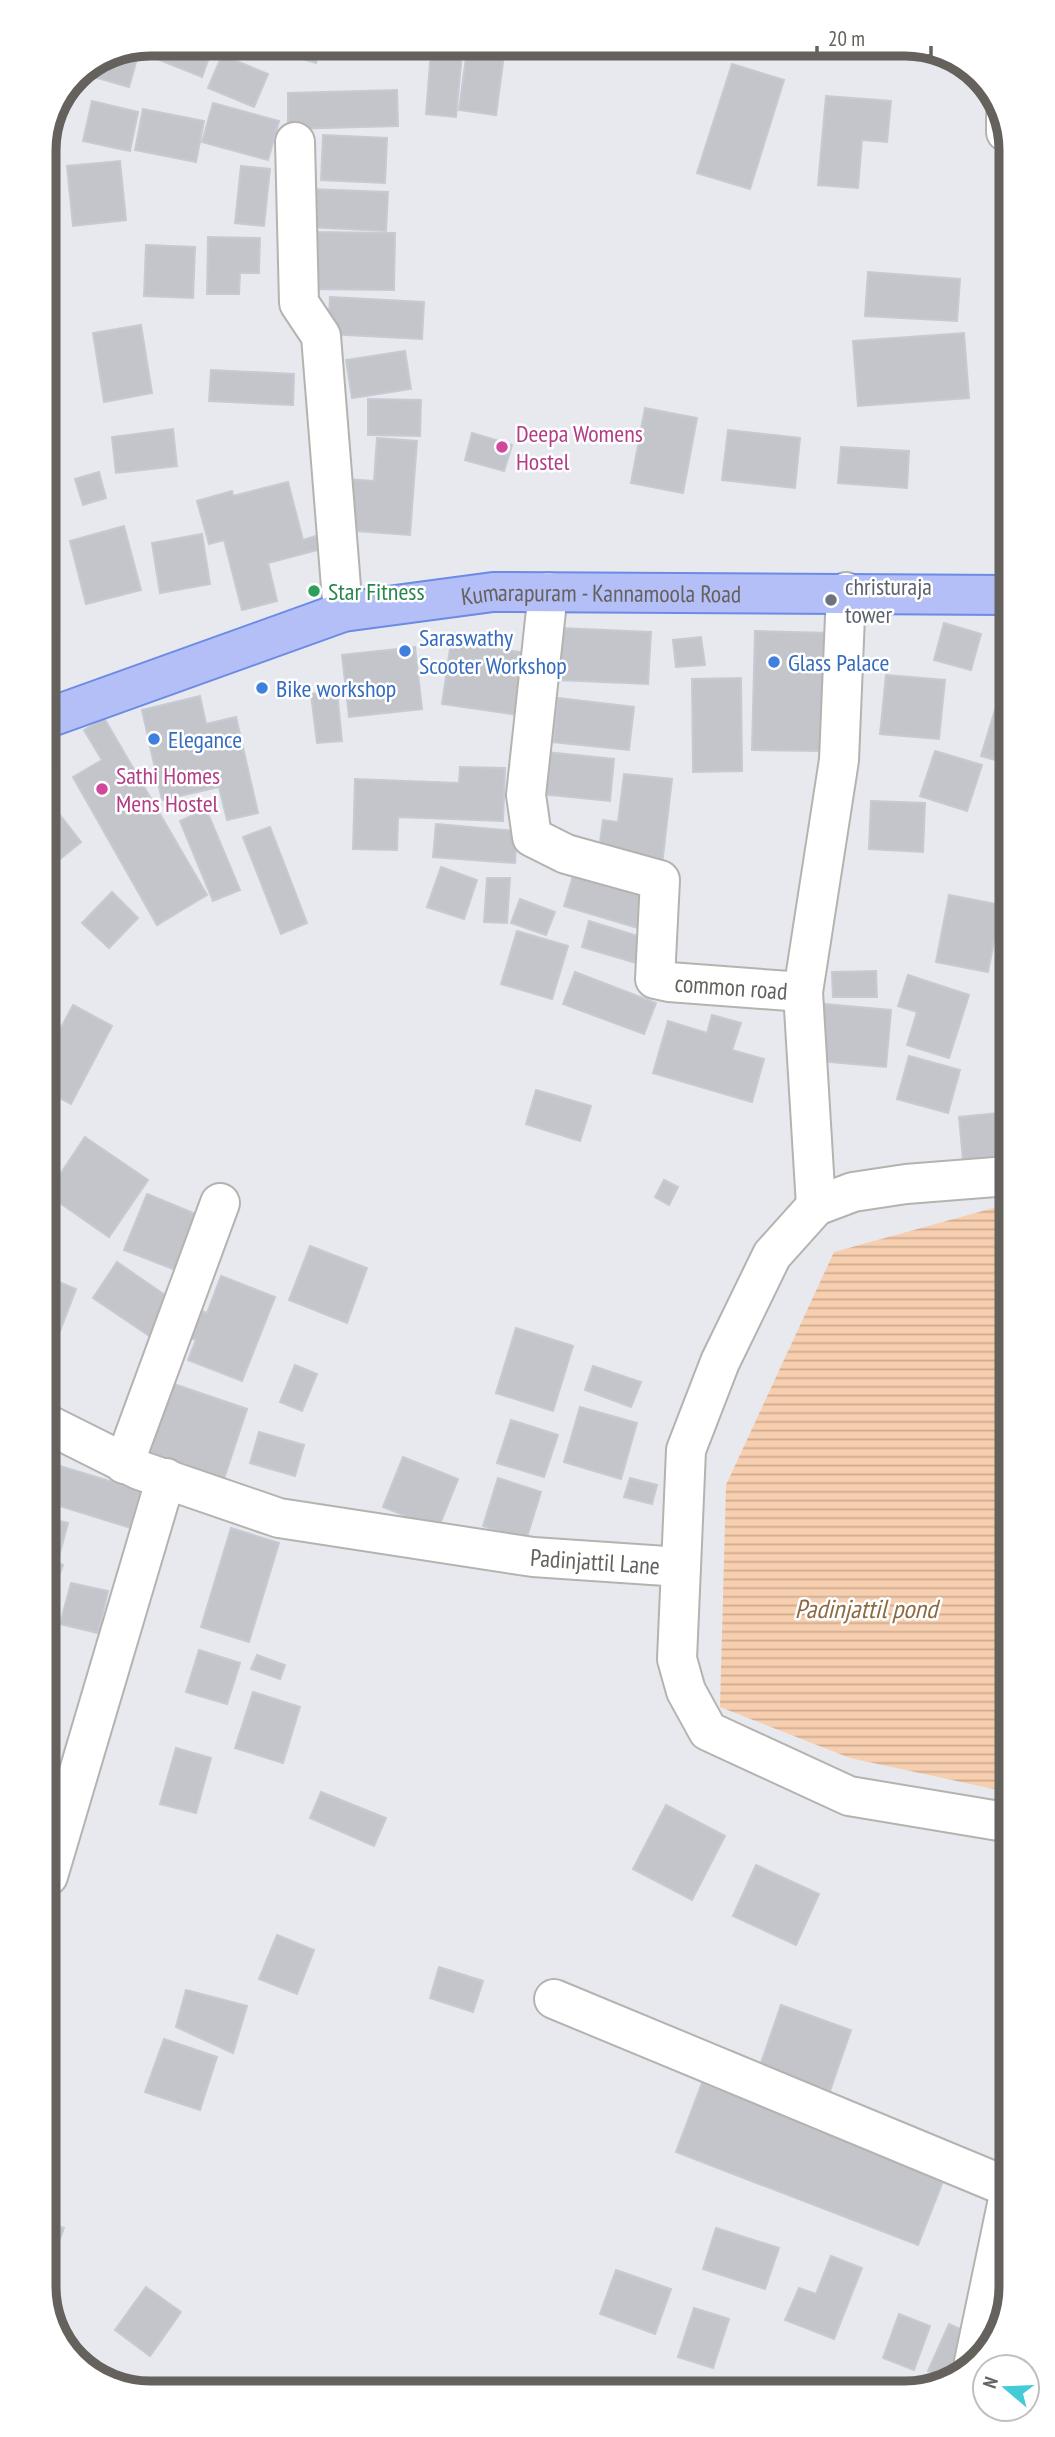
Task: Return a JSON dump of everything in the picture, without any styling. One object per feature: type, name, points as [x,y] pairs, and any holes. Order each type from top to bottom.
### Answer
[{"type":"main road","name":"Kumarapuram - Kannamoola Road","points":[[56,715],[343,612],[493,592],[999,595]]},
{"type":"street","points":[[295,142],[299,303],[321,336],[343,612]]},
{"type":"street","name":"common road","points":[[548,592],[526,795],[532,837],[566,854],[660,880],[656,979],[803,992],[839,760],[846,593]]},
{"type":"street","points":[[803,992],[816,1206]]},
{"type":"street","points":[[681,1567],[686,1450],[720,1362],[772,1255],[816,1206],[853,1192],[906,1184],[999,1177]]},
{"type":"street","points":[[124,1464],[220,1203]]},
{"type":"street","name":"Padinjattil Lane","points":[[56,1429],[124,1464],[279,1518],[533,1557],[681,1567],[677,1659],[686,1691],[708,1731],[849,1796],[999,1820]]},
{"type":"street","points":[[56,1849],[166,1478]]},
{"type":"street","points":[[554,1999],[999,2181]]},
{"type":"street","points":[[977,2348],[999,2243]]},
{"type":"water","name":"Padinjattil pond","points":[[999,1206],[999,1790],[850,1758],[720,1707],[726,1485],[834,1252]]},
{"type":"building","points":[[152,56],[210,56],[202,77]]},
{"type":"building","points":[[222,56],[268,74],[254,107],[208,88]]},
{"type":"building","points":[[293,56],[318,56],[316,63]]},
{"type":"building","points":[[431,56],[462,56],[456,117],[426,114]]},
{"type":"building","points":[[466,56],[504,56],[496,115],[459,110]]},
{"type":"building","points":[[137,57],[129,87],[92,76],[120,61]]},
{"type":"building","points":[[732,64],[784,80],[750,189],[697,173]]},
{"type":"building","points":[[397,90],[398,126],[288,129],[288,93]]},
{"type":"building","points":[[826,96],[891,101],[887,142],[862,140],[858,188],[818,185]]},
{"type":"building","points":[[92,101],[138,112],[130,151],[83,141]]},
{"type":"building","points":[[213,103],[279,121],[268,160],[202,142]]},
{"type":"building","points":[[143,109],[204,121],[196,162],[135,150]]},
{"type":"building","points":[[323,135],[387,138],[385,183],[321,180]]},
{"type":"building","points":[[120,161],[126,220],[73,226],[67,166]]},
{"type":"building","points":[[241,166],[270,169],[264,226],[235,223]]},
{"type":"building","points":[[308,189],[388,192],[386,231],[306,227]]},
{"type":"building","points":[[310,232],[395,233],[394,290],[309,289]]},
{"type":"building","points":[[208,237],[260,238],[259,273],[240,273],[239,294],[207,294]]},
{"type":"building","points":[[146,245],[195,247],[193,298],[144,296]]},
{"type":"building","points":[[868,272],[960,279],[957,321],[865,316]]},
{"type":"building","points":[[330,297],[424,302],[422,339],[328,334]]},
{"type":"building","points":[[141,325],[152,393],[104,402],[93,333]]},
{"type":"building","points":[[964,333],[969,398],[858,406],[853,341]]},
{"type":"building","points":[[405,351],[411,389],[352,398],[346,360]]},
{"type":"building","points":[[211,370],[294,374],[293,405],[209,401]]},
{"type":"building","points":[[368,399],[421,400],[420,436],[368,435]]},
{"type":"building","points":[[645,408],[697,418],[683,493],[631,483]]},
{"type":"building","points":[[173,429],[177,466],[116,473],[112,437]]},
{"type":"building","points":[[728,430],[800,438],[795,488],[722,480]]},
{"type":"building","points":[[472,433],[512,445],[504,471],[465,460]]},
{"type":"building","points":[[377,438],[417,441],[410,535],[343,530],[347,479],[374,481]]},
{"type":"building","points":[[841,447],[909,451],[907,488],[838,483]]},
{"type":"building","points":[[99,472],[106,498],[83,505],[75,479]]},
{"type":"building","points":[[288,482],[303,540],[322,534],[325,548],[268,563],[277,601],[242,610],[224,540],[209,544],[197,501],[232,491],[233,496]]},
{"type":"building","points":[[124,526],[141,590],[86,604],[70,541]]},
{"type":"building","points":[[202,534],[210,584],[160,593],[152,543]]},
{"type":"building","points":[[944,623],[981,634],[971,670],[934,660]]},
{"type":"building","points":[[560,628],[651,632],[648,684],[557,680]]},
{"type":"building","points":[[755,631],[830,633],[826,751],[752,750]]},
{"type":"building","points":[[701,637],[705,665],[676,667],[673,640]]},
{"type":"building","points":[[451,642],[527,653],[518,715],[442,704]]},
{"type":"building","points":[[415,647],[422,709],[349,717],[342,655]]},
{"type":"building","points":[[886,675],[945,680],[939,739],[880,734]]},
{"type":"building","points":[[741,678],[742,771],[693,772],[692,679]]},
{"type":"building","points":[[337,691],[342,741],[317,743],[311,694]]},
{"type":"building","points":[[200,696],[206,724],[236,717],[258,813],[227,820],[219,787],[162,800],[142,710]]},
{"type":"building","points":[[558,698],[634,707],[629,750],[553,742]]},
{"type":"building","points":[[998,700],[999,700],[999,761],[981,756]]},
{"type":"building","points":[[104,718],[207,895],[157,925],[73,777],[102,760],[84,730]]},
{"type":"building","points":[[935,751],[982,765],[967,811],[920,796]]},
{"type":"building","points":[[546,752],[614,759],[610,801],[541,794]]},
{"type":"building","points":[[460,767],[505,768],[503,821],[398,817],[397,850],[353,849],[355,779],[459,783]]},
{"type":"building","points":[[624,774],[672,779],[662,865],[598,857],[603,820],[618,822]]},
{"type":"building","points":[[871,801],[925,803],[923,852],[869,849]]},
{"type":"building","points":[[206,809],[240,890],[213,901],[180,821]]},
{"type":"building","points":[[56,810],[81,842],[56,862]]},
{"type":"building","points":[[436,824],[517,831],[515,863],[433,857]]},
{"type":"building","points":[[270,827],[307,923],[281,934],[243,837]]},
{"type":"building","points":[[441,867],[477,880],[464,919],[427,907]]},
{"type":"building","points":[[574,873],[648,895],[638,928],[564,906]]},
{"type":"building","points":[[487,878],[510,878],[507,923],[484,922]]},
{"type":"building","points":[[112,892],[138,918],[109,948],[82,923]]},
{"type":"building","points":[[949,895],[999,905],[988,972],[936,962]]},
{"type":"building","points":[[520,899],[555,912],[546,935],[511,923]]},
{"type":"building","points":[[589,921],[644,938],[636,963],[582,947]]},
{"type":"building","points":[[517,931],[568,946],[552,999],[501,984]]},
{"type":"building","points":[[876,971],[877,997],[833,997],[832,972]]},
{"type":"building","points":[[575,972],[656,1003],[644,1034],[563,1004]]},
{"type":"building","points":[[908,975],[969,995],[949,1058],[907,1045],[917,1012],[898,1006]]},
{"type":"building","points":[[824,1004],[891,1010],[886,1067],[820,1061]]},
{"type":"building","points":[[73,1005],[112,1026],[71,1104],[56,1096],[56,1037]]},
{"type":"building","points":[[712,1015],[741,1023],[732,1050],[764,1059],[752,1102],[653,1073],[668,1021],[707,1033]]},
{"type":"building","points":[[909,1056],[960,1070],[948,1113],[897,1099]]},
{"type":"building","points":[[536,1090],[591,1106],[580,1141],[526,1124]]},
{"type":"building","points":[[999,1113],[999,1158],[963,1160],[959,1117]]},
{"type":"building","points":[[85,1137],[148,1180],[109,1237],[56,1200],[56,1180]]},
{"type":"building","points":[[664,1180],[678,1187],[669,1205],[655,1197]]},
{"type":"building","points":[[147,1194],[213,1221],[191,1276],[124,1250]]},
{"type":"building","points":[[310,1246],[367,1268],[347,1323],[289,1300]]},
{"type":"building","points":[[117,1262],[175,1302],[151,1337],[93,1298]]},
{"type":"building","points":[[221,1276],[275,1297],[242,1381],[188,1360],[196,1340],[175,1331],[185,1305],[207,1313]]},
{"type":"building","points":[[56,1281],[76,1289],[56,1341]]},
{"type":"building","points":[[516,1328],[573,1346],[553,1411],[496,1393]]},
{"type":"building","points":[[295,1365],[317,1374],[302,1411],[280,1402]]},
{"type":"building","points":[[593,1366],[641,1382],[631,1407],[585,1390]]},
{"type":"building","points":[[171,1383],[247,1409],[223,1482],[146,1457]]},
{"type":"building","points":[[580,1407],[637,1423],[621,1479],[564,1462]]},
{"type":"building","points":[[511,1420],[558,1435],[544,1477],[497,1463]]},
{"type":"building","points":[[259,1432],[304,1445],[295,1476],[250,1463]]},
{"type":"building","points":[[403,1457],[458,1479],[438,1529],[383,1507]]},
{"type":"building","points":[[56,1465],[142,1491],[131,1528],[56,1505]]},
{"type":"building","points":[[498,1478],[541,1492],[526,1540],[483,1526]]},
{"type":"building","points":[[630,1478],[657,1485],[652,1504],[624,1497]]},
{"type":"building","points":[[56,1520],[68,1523],[59,1556],[56,1555]]},
{"type":"building","points":[[231,1528],[279,1543],[249,1642],[201,1627]]},
{"type":"building","points":[[56,1563],[63,1565],[56,1584]]},
{"type":"building","points":[[71,1583],[108,1591],[98,1633],[60,1624]]},
{"type":"building","points":[[199,1650],[240,1663],[227,1704],[186,1692]]},
{"type":"building","points":[[257,1655],[285,1665],[280,1679],[251,1669]]},
{"type":"building","points":[[253,1692],[300,1707],[283,1763],[235,1748]]},
{"type":"building","points":[[176,1748],[211,1758],[196,1813],[160,1804]]},
{"type":"building","points":[[321,1792],[386,1818],[374,1846],[310,1818]]},
{"type":"building","points":[[666,1805],[725,1836],[692,1900],[633,1869]]},
{"type":"building","points":[[756,1865],[819,1894],[796,1945],[733,1916]]},
{"type":"building","points":[[277,1935],[314,1950],[297,1994],[259,1979]]},
{"type":"building","points":[[439,1967],[483,1981],[473,2012],[430,1998]]},
{"type":"building","points":[[186,1990],[247,2006],[233,2053],[176,2027]]},
{"type":"building","points":[[781,2005],[851,2030],[830,2091],[760,2066]]},
{"type":"building","points":[[164,2039],[217,2057],[200,2110],[145,2092]]},
{"type":"building","points":[[702,2083],[945,2176],[918,2245],[676,2152]]},
{"type":"building","points":[[56,2225],[64,2228],[56,2249]]},
{"type":"building","points":[[716,2228],[779,2248],[765,2289],[703,2269]]},
{"type":"building","points":[[831,2256],[862,2268],[834,2339],[785,2320],[799,2288],[816,2294]]},
{"type":"building","points":[[616,2270],[671,2289],[655,2334],[600,2314]]},
{"type":"building","points":[[146,2287],[181,2312],[150,2356],[115,2330]]},
{"type":"building","points":[[694,2308],[729,2319],[713,2368],[678,2357]]},
{"type":"building","points":[[899,2314],[930,2326],[914,2370],[883,2358]]},
{"type":"building","points":[[949,2324],[973,2335],[961,2363],[937,2375],[928,2371]]},
{"type":"place","name":"Deepa Womens Hostel","points":[[502,447]]},
{"type":"place","name":"Star Fitness","points":[[314,591]]},
{"type":"place","name":"christuraja tower","points":[[831,600]]},
{"type":"place","name":"Saraswathy Scooter Workshop","points":[[405,651]]},
{"type":"place","name":"Glass Palace","points":[[774,662]]},
{"type":"place","name":"Bike workshop","points":[[262,688]]},
{"type":"place","name":"Elegance","points":[[154,739]]},
{"type":"place","name":"Sathi Homes Mens Hostel","points":[[102,789]]}]
